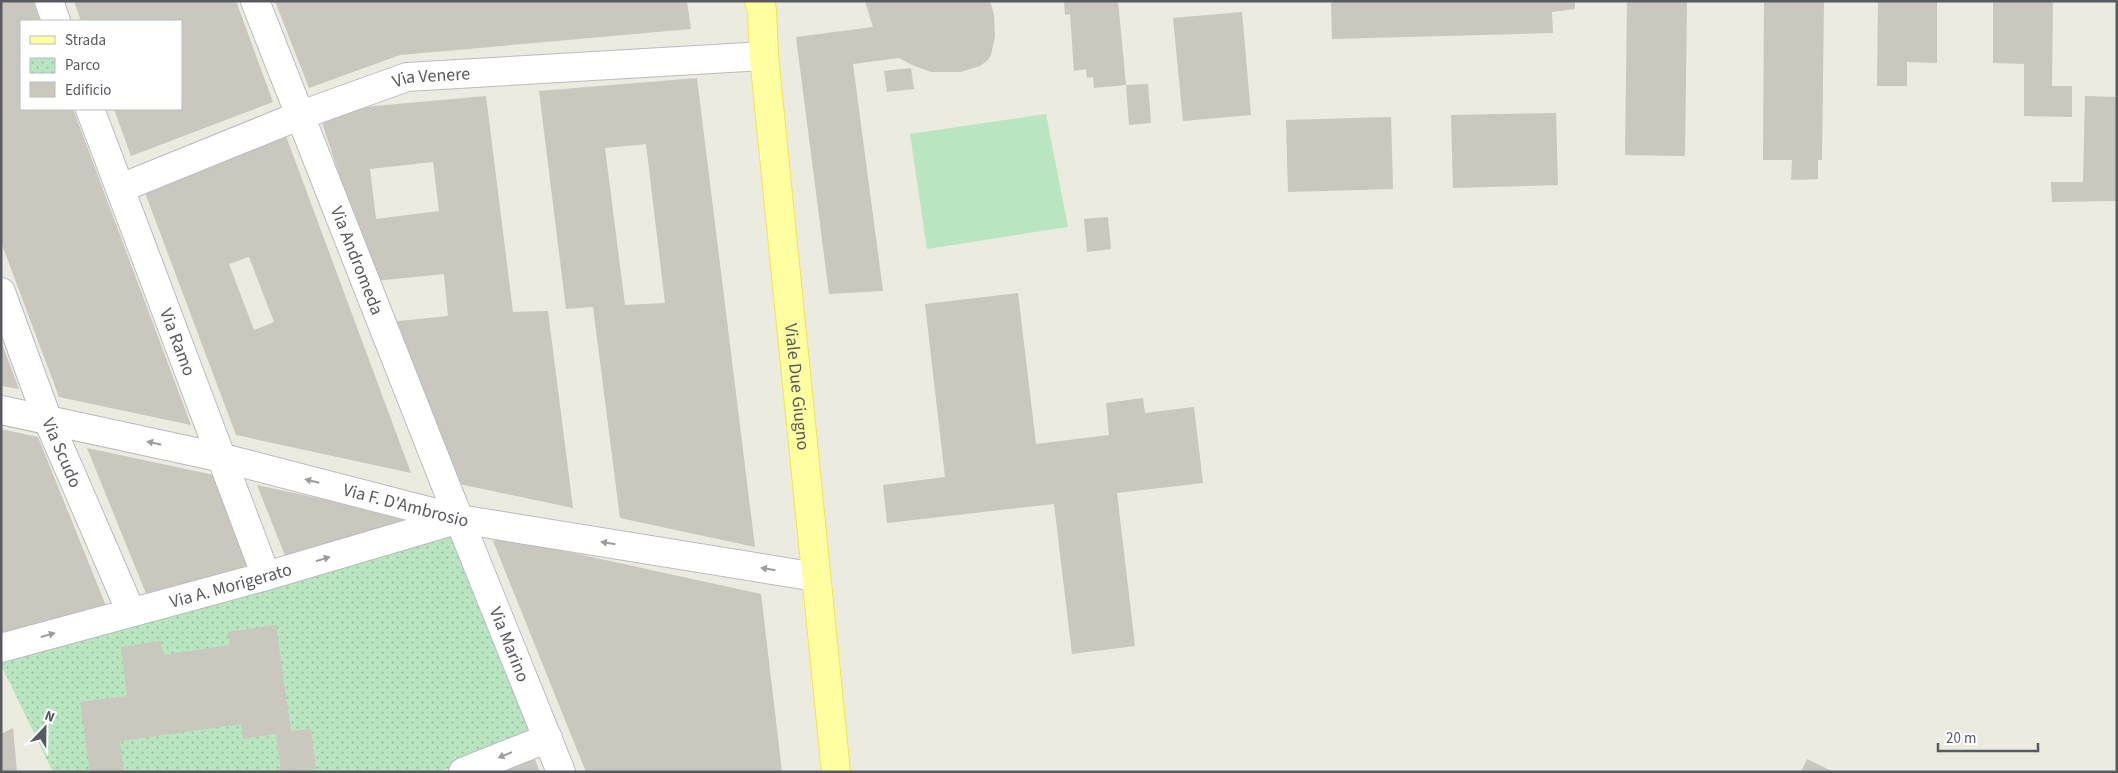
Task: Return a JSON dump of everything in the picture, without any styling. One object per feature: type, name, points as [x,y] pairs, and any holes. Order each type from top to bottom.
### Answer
[{"type":"main road","name":"Viale Due Giugno","points":[[759,1],[762,10],[764,56],[836,772]]},
{"type":"street","points":[[49,1],[56,20]]},
{"type":"street","name":"Via Andromeda","points":[[255,1],[301,114],[458,519]]},
{"type":"street","name":"Via Venere","points":[[120,188],[301,114],[407,77],[764,56]]},
{"type":"street","name":"Via Ramo","points":[[90,110],[266,576]]},
{"type":"street","name":"Via Scudo","points":[[1,292],[47,418],[131,612]]},
{"type":"street","name":"Via F. D'Ambrosio","points":[[1,410],[47,418],[223,458],[458,519],[816,577]]},
{"type":"street","name":"Via A. Morigerato","points":[[1,648],[266,576],[458,519]]},
{"type":"street","name":"Via Marino","points":[[458,519],[561,772]]},
{"type":"street","points":[[463,772],[548,738]]},
{"type":"green space","points":[[1046,114],[1068,227],[927,249],[910,134]]},
{"type":"green space","points":[[455,528],[540,735],[439,772],[53,772],[1,665],[1,656]]},
{"type":"building","points":[[1,1],[33,1],[40,20],[20,20],[20,110],[73,110],[191,425],[59,397],[1,242]]},
{"type":"building","points":[[74,1],[236,1],[273,102],[131,156],[114,110],[182,110],[182,20],[81,20]]},
{"type":"building","points":[[275,1],[687,1],[691,29],[400,55],[309,88]]},
{"type":"building","points":[[865,1],[990,1],[994,15],[995,36],[988,60],[980,66],[961,72],[931,72],[899,58],[853,64],[883,291],[829,294],[796,37],[873,27]]},
{"type":"building","points":[[1064,1],[1118,1],[1126,85],[1094,88],[1093,77],[1087,78],[1086,69],[1074,71],[1070,14],[1065,15]]},
{"type":"building","points":[[1331,1],[1575,1],[1575,9],[1552,12],[1553,33],[1332,39]]},
{"type":"building","points":[[1627,1],[1687,1],[1685,156],[1625,155]]},
{"type":"building","points":[[1764,1],[1824,1],[1822,160],[1818,160],[1818,179],[1791,180],[1792,160],[1763,160]]},
{"type":"building","points":[[1878,1],[1937,1],[1937,63],[1907,62],[1907,86],[1877,86]]},
{"type":"building","points":[[1993,1],[2053,1],[2052,86],[2072,86],[2072,117],[2024,116],[2024,64],[1993,63]]},
{"type":"building","points":[[1242,12],[1251,115],[1183,121],[1173,18]]},
{"type":"building","points":[[911,68],[914,89],[887,92],[884,71]]},
{"type":"building","points":[[697,78],[755,547],[620,518],[593,307],[566,309],[539,91]],"holes":[[[646,144],[665,303],[625,305],[605,148]]]},
{"type":"building","points":[[1148,84],[1151,123],[1129,125],[1126,85]]},
{"type":"building","points":[[486,96],[513,312],[548,311],[573,508],[450,482],[390,322],[448,316],[444,274],[375,281],[322,123],[364,107]],"holes":[[[433,162],[439,211],[376,219],[370,169]]]},
{"type":"building","points":[[2085,96],[2117,97],[2117,201],[2052,202],[2051,182],[2083,182]]},
{"type":"building","points":[[1556,113],[1558,185],[1453,188],[1451,115]]},
{"type":"building","points":[[1391,117],[1393,189],[1288,192],[1286,120]]},
{"type":"building","points":[[286,136],[411,473],[236,435],[144,190]],"holes":[[[249,257],[274,322],[254,330],[229,264]]]},
{"type":"building","points":[[1108,217],[1111,249],[1087,252],[1084,219]]},
{"type":"building","points":[[1018,293],[1036,444],[1109,435],[1106,403],[1143,398],[1145,413],[1194,407],[1203,483],[1117,493],[1135,646],[1072,654],[1054,504],[887,523],[883,485],[945,477],[925,304]]},
{"type":"building","points":[[1,341],[19,389],[1,386]]},
{"type":"building","points":[[1,429],[38,437],[106,606],[2,634]]},
{"type":"building","points":[[87,448],[214,475],[249,568],[147,596]]},
{"type":"building","points":[[257,485],[410,518],[412,525],[286,558]]},
{"type":"building","points":[[504,538],[761,594],[782,772],[586,772],[493,541]]},
{"type":"building","points":[[276,625],[291,731],[311,729],[316,769],[281,772],[276,734],[243,739],[241,724],[120,741],[124,772],[90,772],[80,702],[127,696],[121,647],[161,641],[163,655],[230,645],[228,632]]},
{"type":"building","points":[[13,728],[17,772],[1,772],[1,734]]},
{"type":"building","points":[[534,757],[540,772],[498,772]]},
{"type":"building","points":[[1807,759],[1834,772],[1801,772]]}]
